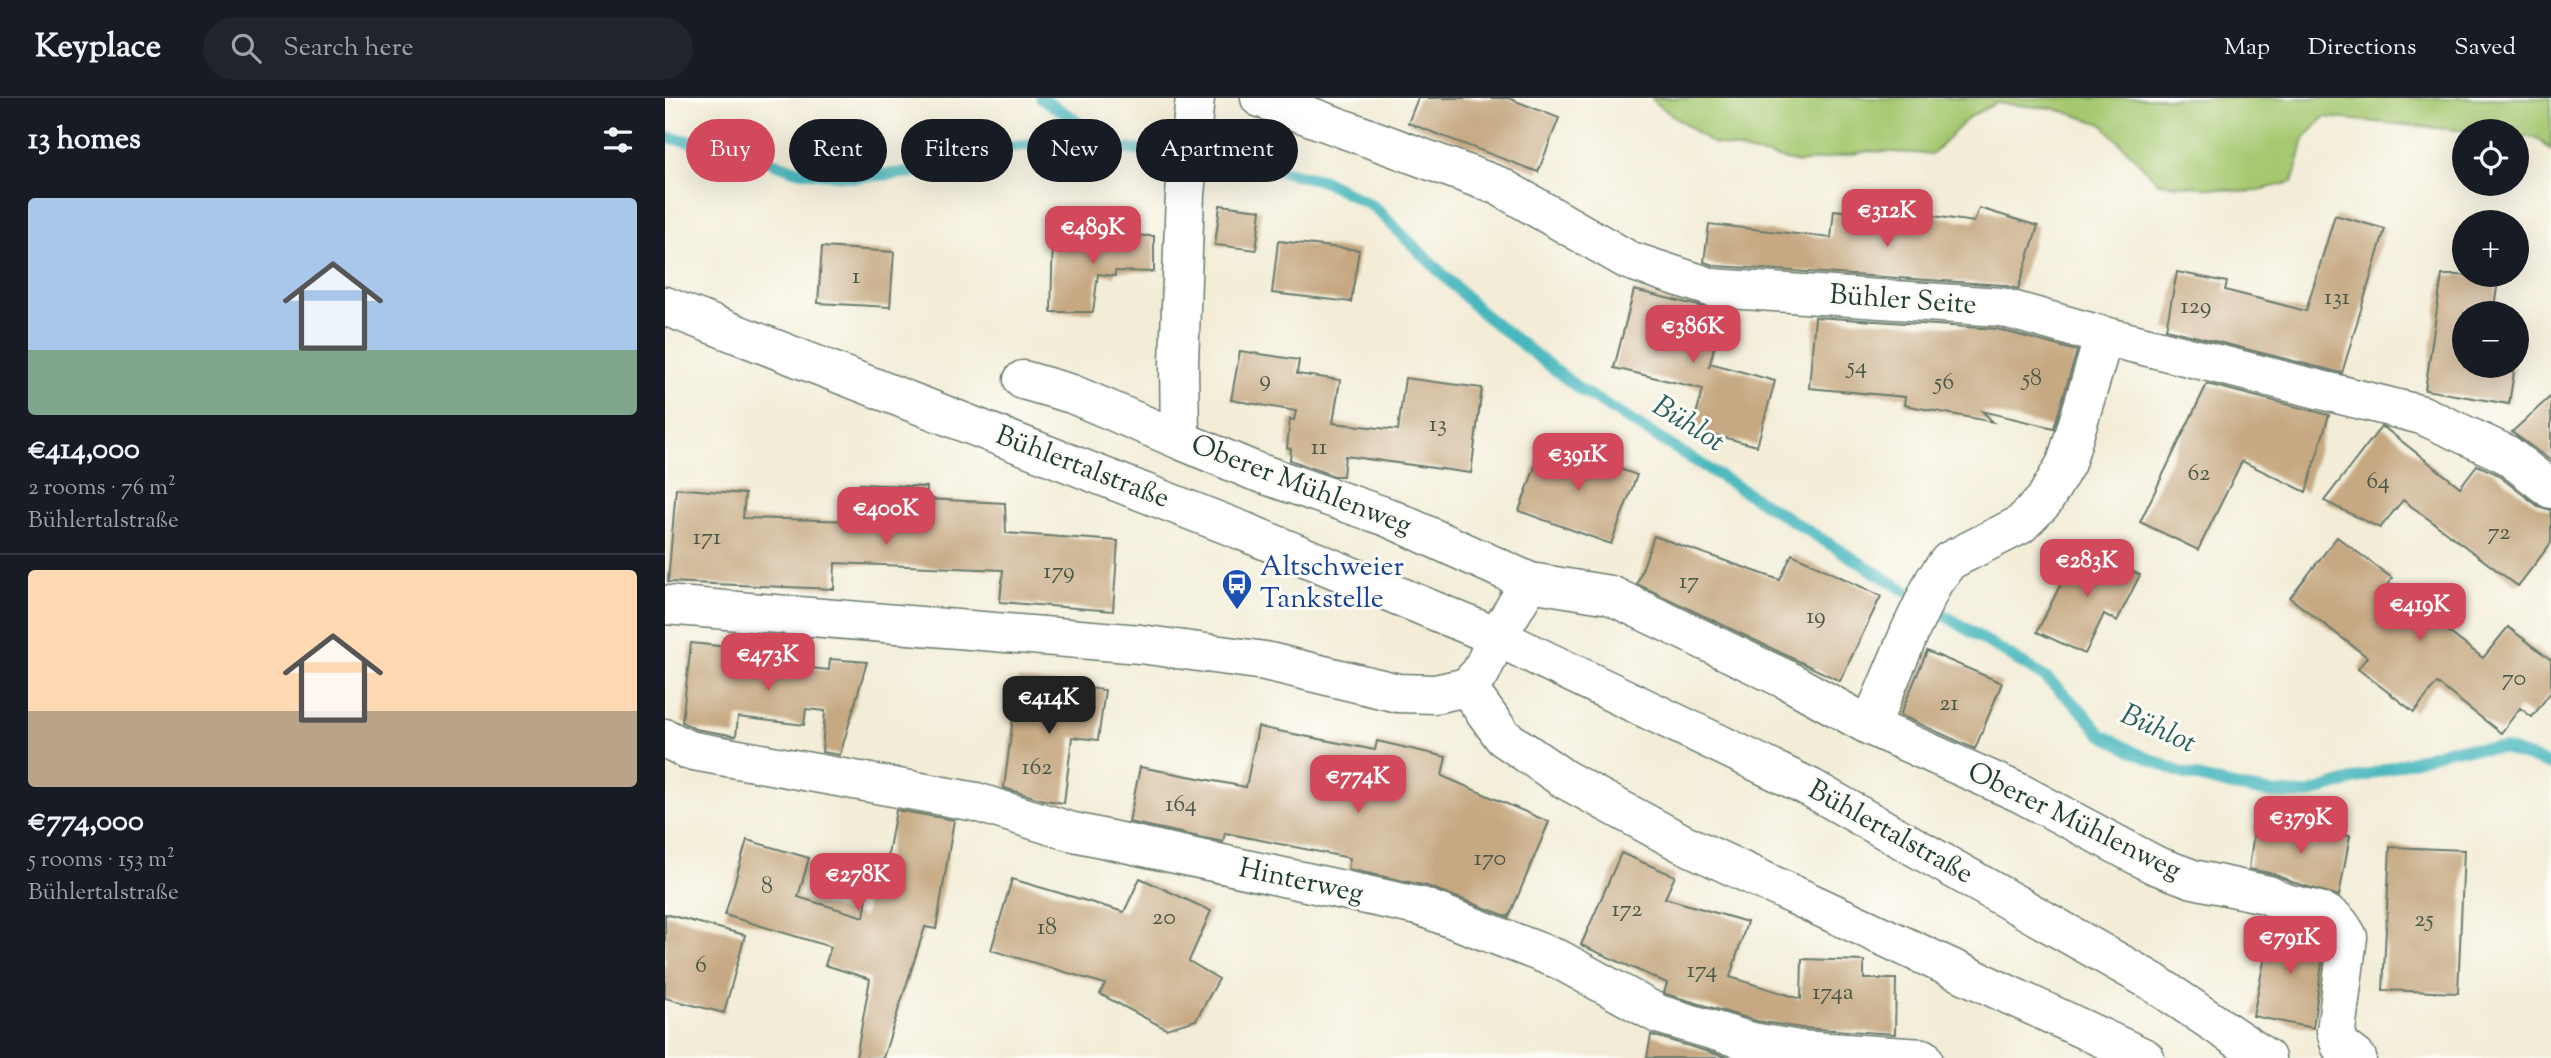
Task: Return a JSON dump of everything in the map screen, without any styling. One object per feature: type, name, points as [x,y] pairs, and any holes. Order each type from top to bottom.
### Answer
[{"type":"street","name":"Bühler Seite","points":[[1260,98],[1499,186],[1627,260],[1713,288],[2001,307],[2104,336],[2422,415],[2506,454],[2551,489]]},
{"type":"street","name":"Oberer Mühlenweg","points":[[1194,102],[1185,194],[1179,364],[1180,440],[1254,471],[1387,517],[1531,582],[1610,595],[1787,680],[1870,726],[2020,793],[2155,865],[2193,879],[2269,895],[2277,902],[2302,907],[2338,921],[2348,937],[2336,1031],[2340,1045],[2357,1058]]},
{"type":"street","name":"Bühlertalstraße","points":[[665,306],[1243,531],[1497,637],[1811,788],[2153,982],[2266,1058]]},
{"type":"street","points":[[1870,726],[1911,629],[1934,581],[1949,561],[2021,525],[2044,501],[2066,463],[2104,336]]},
{"type":"street","points":[[1023,380],[1072,394],[1180,440]]},
{"type":"street","points":[[665,605],[1140,644],[1265,661],[1398,692],[1435,694],[1467,687],[1481,672],[1497,637],[1531,582]]},
{"type":"street","points":[[1467,687],[1503,737],[1564,779],[1682,843],[2145,1058]]},
{"type":"street","name":"Hinterweg","points":[[665,738],[688,750],[976,802],[1069,831],[1422,908],[1560,960],[1658,1014],[1752,1042],[1800,1050],[1923,1058]]},
{"type":"green space","points":[[1652,98],[2551,98],[2551,150],[2537,138],[2529,137],[2529,119],[2452,119],[2452,129],[2324,117],[2304,139],[2293,182],[2251,192],[2159,183],[2102,124],[2056,109],[1996,103],[1969,117],[1933,154],[1869,151],[1799,163],[1712,143],[1655,103]]},
{"type":"building","points":[[1418,98],[1508,98],[1559,118],[1538,172],[1408,123]]},
{"type":"building","points":[[1220,205],[1261,210],[1256,250],[1215,245]]},
{"type":"building","points":[[1979,208],[2038,226],[2018,289],[2003,285],[1717,266],[1704,262],[1709,224],[1831,238],[1834,210],[1932,222],[1933,216],[1974,222]]},
{"type":"building","points":[[2335,215],[2385,229],[2342,373],[2166,329],[2177,272],[2227,282],[2225,290],[2306,311]]},
{"type":"building","points":[[1053,234],[1154,236],[1154,272],[1115,271],[1115,276],[1098,274],[1093,312],[1051,312]]},
{"type":"building","points":[[1278,241],[1359,250],[1351,302],[1272,293]]},
{"type":"building","points":[[822,247],[894,252],[890,307],[818,303]]},
{"type":"building","points":[[2442,275],[2452,275],[2452,287],[2497,287],[2495,301],[2452,301],[2452,378],[2513,378],[2509,404],[2425,390]]},
{"type":"building","points":[[1634,290],[1723,312],[1710,363],[1775,381],[1757,446],[1692,429],[1703,389],[1614,368]]},
{"type":"building","points":[[1815,317],[1997,329],[2077,351],[2054,428],[1982,411],[1993,422],[1904,405],[1905,397],[1809,388]]},
{"type":"building","points":[[1240,351],[1299,360],[1297,374],[1340,380],[1333,423],[1398,430],[1405,378],[1482,388],[1471,473],[1345,456],[1343,476],[1334,476],[1290,460],[1291,449],[1287,448],[1290,419],[1294,420],[1296,411],[1231,400]]},
{"type":"building","points":[[2207,384],[2329,415],[2306,492],[2242,461],[2198,550],[2140,522]]},
{"type":"building","points":[[2551,396],[2551,461],[2512,432]]},
{"type":"building","points":[[2381,427],[2460,487],[2477,465],[2495,473],[2538,506],[2551,510],[2551,543],[2518,586],[2403,500],[2380,528],[2324,501]]},
{"type":"building","points":[[1544,442],[1637,475],[1611,544],[1519,511]]},
{"type":"building","points":[[860,484],[927,487],[926,499],[1005,503],[1006,533],[1118,541],[1113,611],[1000,602],[1003,570],[835,563],[834,589],[668,582],[676,488],[745,494],[743,518],[858,521]]},
{"type":"building","points":[[1654,536],[1780,580],[1792,554],[1881,596],[1840,681],[1637,584]]},
{"type":"building","points":[[2337,537],[2392,578],[2387,585],[2483,658],[2508,627],[2551,660],[2551,692],[2532,717],[2520,708],[2501,733],[2437,683],[2414,712],[2358,669],[2367,657],[2290,598]]},
{"type":"building","points":[[2080,545],[2140,575],[2117,621],[2104,614],[2085,654],[2037,632]]},
{"type":"building","points":[[691,643],[745,649],[744,661],[829,670],[830,659],[867,662],[840,755],[822,752],[825,711],[806,709],[804,725],[738,717],[736,736],[695,729],[682,722]]},
{"type":"building","points":[[1927,651],[2002,683],[1975,749],[1900,715]]},
{"type":"building","points":[[1018,679],[1105,690],[1098,740],[1072,737],[1064,803],[1004,788]]},
{"type":"building","points":[[1258,727],[1375,750],[1377,741],[1446,757],[1442,776],[1549,822],[1509,917],[1427,886],[1348,869],[1350,858],[1225,833],[1223,842],[1129,822],[1140,767],[1246,787]]},
{"type":"building","points":[[896,810],[954,820],[936,929],[925,927],[883,1058],[856,1058],[870,979],[825,965],[831,947],[725,915],[747,840],[809,858],[798,897],[864,917],[873,858],[887,860]]},
{"type":"building","points":[[2255,824],[2350,836],[2339,896],[2274,874],[2249,869]]},
{"type":"building","points":[[2390,847],[2464,850],[2458,993],[2383,990]]},
{"type":"building","points":[[1621,853],[1675,876],[1665,898],[1747,922],[1730,977],[1801,999],[1802,959],[1864,961],[1864,979],[1896,979],[1895,1034],[1802,1028],[1757,1021],[1666,994],[1667,983],[1581,945]]},
{"type":"building","points":[[1140,878],[1211,911],[1189,961],[1219,979],[1196,1020],[1166,1029],[1100,994],[1105,984],[991,950],[1012,879],[1124,912]]},
{"type":"building","points":[[665,914],[745,935],[724,1013],[665,998]]},
{"type":"building","points":[[2272,921],[2314,933],[2325,942],[2313,1028],[2253,1016]]},
{"type":"building","points":[[1652,1035],[1729,1058],[1647,1058]]},
{"type":"waterway","points":[[1041,98],[1074,119]]},
{"type":"waterway","name":"Bühlot","points":[[665,137],[739,150],[794,170],[854,177],[914,172],[1007,147],[1062,141],[1260,166],[1325,181],[1374,207],[1483,314],[1581,390],[2046,678],[2082,711],[2101,734],[2134,752],[2179,772],[2273,793],[2307,794],[2451,749],[2503,748],[2551,765]]},
{"type":"place","name":"Altschweier Tankstelle","points":[[1237,611]]}]
